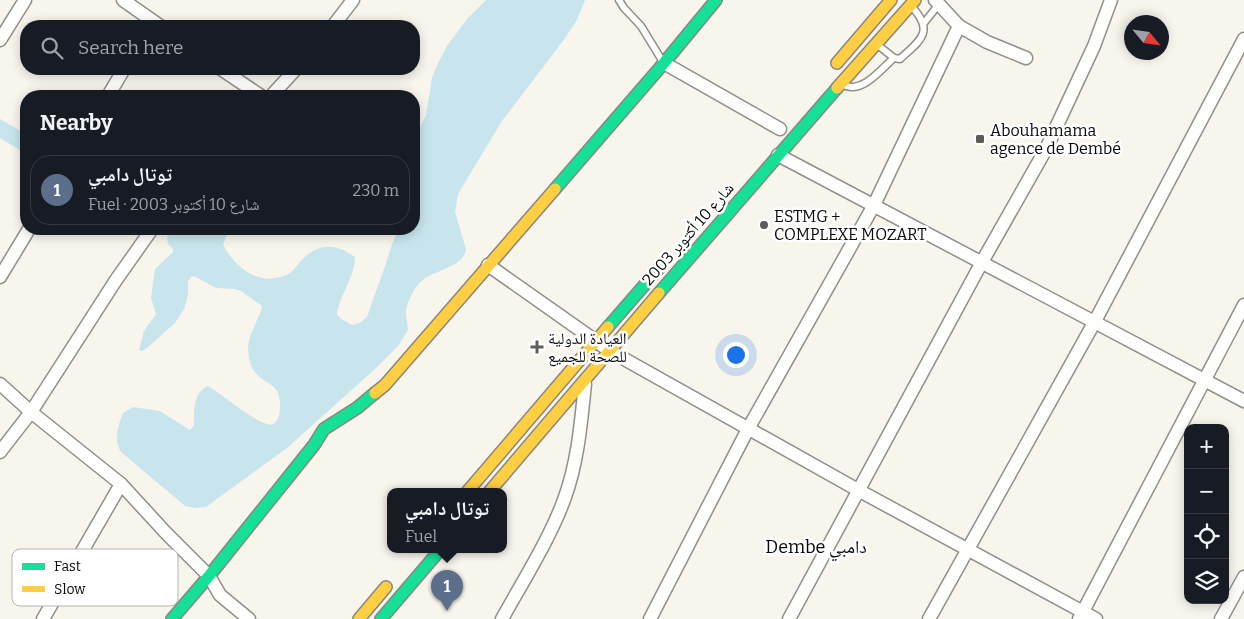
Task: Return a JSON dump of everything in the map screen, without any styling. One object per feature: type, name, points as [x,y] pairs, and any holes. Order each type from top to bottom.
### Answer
[{"type":"main road","points":[[172,619],[314,445],[324,429],[357,408],[385,385],[664,63],[716,0]]},
{"type":"main road","points":[[829,73],[891,0]]},
{"type":"main road","name":"شارع 10 أكتوبر 2003","points":[[492,488],[778,155],[913,3]]},
{"type":"main road","name":"شارع 10 أكتوبر 2003","points":[[470,488],[671,254]]},
{"type":"main road","points":[[381,619],[437,553]]},
{"type":"main road","points":[[359,619],[395,578]]},
{"type":"street","points":[[0,40],[25,0]]},
{"type":"street","points":[[123,0],[148,20]]},
{"type":"street","points":[[338,20],[353,0]]},
{"type":"street","points":[[789,619],[982,262],[1046,149],[1090,54],[1111,0]]},
{"type":"street","points":[[937,2],[959,26],[987,42],[1026,58]]},
{"type":"street","points":[[650,619],[748,429],[874,205],[959,26]]},
{"type":"street","points":[[929,619],[1094,323],[1244,39]]},
{"type":"street","points":[[664,63],[780,129]]},
{"type":"street","points":[[112,90],[120,75]]},
{"type":"street","points":[[230,75],[252,90]]},
{"type":"street","points":[[277,90],[291,75]]},
{"type":"street","points":[[778,155],[1244,401]]},
{"type":"street","points":[[0,277],[25,235]]},
{"type":"street","points":[[0,452],[31,412],[116,280],[148,235]]},
{"type":"street","points":[[488,265],[610,350],[1080,615],[1096,619]]},
{"type":"street","points":[[1080,615],[1244,305]]},
{"type":"street","points":[[502,619],[558,517],[566,496],[574,469],[579,440],[585,380]]},
{"type":"street","points":[[0,384],[31,412],[121,484],[209,576],[220,595],[249,619]]},
{"type":"street","points":[[83,549],[121,484]]},
{"type":"street","points":[[1221,619],[1244,577]]},
{"type":"street","points":[[43,619],[51,606]]},
{"type":"lane","points":[[619,0],[641,26],[664,63]]},
{"type":"lane","points":[[924,23],[937,2]]},
{"type":"lane","points":[[876,44],[894,58],[900,59],[921,39],[924,32],[924,23],[913,3]]},
{"type":"lane","points":[[840,84],[852,88],[864,84],[894,58]]},
{"type":"water","points":[[486,0],[585,0],[577,20],[502,121],[458,194],[455,212],[466,249],[464,255],[455,264],[428,277],[417,286],[406,310],[408,330],[398,346],[287,448],[206,507],[185,506],[121,452],[117,437],[123,413],[133,407],[160,411],[190,430],[194,425],[194,409],[199,393],[208,386],[248,414],[272,425],[276,422],[279,415],[280,399],[275,389],[259,377],[251,365],[248,344],[262,306],[241,291],[216,288],[192,276],[188,281],[188,295],[184,309],[175,323],[147,348],[142,351],[139,350],[144,331],[156,314],[151,298],[155,269],[173,252],[173,249],[168,244],[167,237],[170,235],[227,235],[223,245],[232,259],[252,274],[267,279],[285,276],[306,256],[318,249],[330,247],[343,250],[355,257],[353,272],[341,299],[337,314],[352,325],[360,323],[367,317],[396,235],[420,235],[420,128],[426,115],[432,78],[438,63],[447,46],[467,19]]},
{"type":"water","points":[[0,119],[20,131],[20,150],[0,138]]},
{"type":"traffic: fast","points":[[555,189],[716,0]]},
{"type":"traffic: fast","points":[[659,293],[837,88]]},
{"type":"traffic: fast","points":[[608,327],[661,266]]},
{"type":"traffic: fast","points":[[172,619],[314,445],[324,429],[357,408],[375,393]]},
{"type":"traffic: fast","points":[[381,619],[437,553]]},
{"type":"traffic: slow","points":[[837,63],[891,0]]},
{"type":"traffic: slow","points":[[837,88],[915,0]]},
{"type":"traffic: slow","points":[[375,393],[385,385],[555,189]]},
{"type":"traffic: slow","points":[[492,488],[659,293]]},
{"type":"traffic: slow","points":[[470,488],[608,327]]},
{"type":"traffic: slow","points":[[359,619],[386,587]]},
{"type":"place","name":"Abouhamama agence de Dembé","points":[[980,139]]},
{"type":"place","name":"ESTMG + COMPLEXE MOZART","points":[[764,225]]},
{"type":"place","name":"العيادة الدولية للصحة للجميع","points":[[537,347]]},
{"type":"place","name":"توتال دامبي","points":[[447,611]]},
{"type":"district","name":"Dembe دامبي","points":[[816,547]]}]
